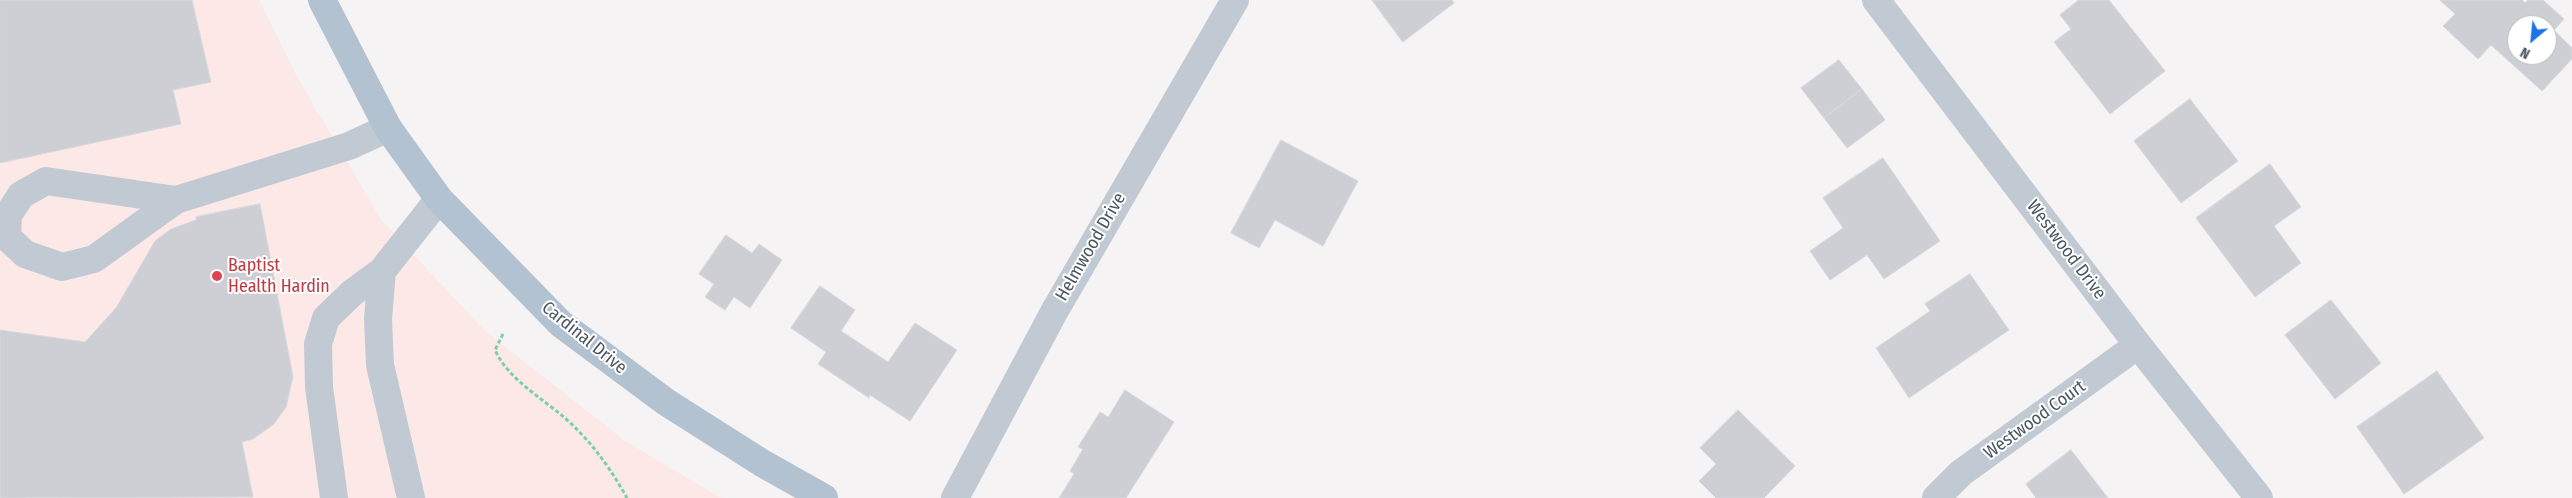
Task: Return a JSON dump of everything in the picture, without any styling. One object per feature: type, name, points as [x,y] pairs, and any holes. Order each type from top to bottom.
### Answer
[{"type":"main road","name":"Cardinal Drive","points":[[322,0],[388,128],[439,199],[561,324],[666,402],[762,463],[824,498]]},
{"type":"street","name":"Helmwood Drive","points":[[955,498],[1054,312],[1235,0]]},
{"type":"street","name":"Westwood Drive","points":[[1876,0],[2138,345],[2259,498]]},
{"type":"street","points":[[176,200],[46,181],[21,195],[8,216],[7,238],[25,254],[62,267],[94,259],[176,200],[340,149],[388,128]]},
{"type":"street","points":[[334,498],[319,387],[318,344],[326,318],[352,293],[382,271],[439,199]]},
{"type":"street","points":[[382,271],[378,318],[380,365],[411,498]]},
{"type":"street","name":"Westwood Court","points":[[1936,498],[1961,473],[2138,345]]},
{"type":"path","points":[[503,334],[495,350],[502,365],[568,420],[611,468],[627,498]]},
{"type":"shaded area","name":"Baptist Health Hardin","points":[[0,0],[259,0],[298,79],[382,221],[485,331],[625,441],[721,498],[0,498]]},
{"type":"building","points":[[0,0],[192,0],[211,82],[173,90],[181,124],[0,163]]},
{"type":"building","points":[[1372,0],[1452,0],[1454,3],[1403,42]]},
{"type":"building","points":[[2079,0],[2109,0],[2165,71],[2110,114],[2054,42],[2071,29],[2060,15]]},
{"type":"building","points":[[2440,0],[2522,0],[2525,3],[2528,0],[2543,0],[2564,19],[2557,27],[2557,15],[2507,15],[2507,59],[2491,45],[2478,59],[2443,26],[2455,14]]},
{"type":"building","points":[[2557,33],[2572,48],[2572,59],[2542,91],[2513,65],[2557,65]]},
{"type":"building","points":[[1839,60],[1862,89],[1824,118],[1801,88]]},
{"type":"building","points":[[1862,89],[1885,120],[1847,148],[1824,118]]},
{"type":"building","points":[[2190,99],[2238,161],[2181,203],[2134,141]]},
{"type":"building","points":[[1281,140],[1358,181],[1323,246],[1275,220],[1259,248],[1231,233]]},
{"type":"building","points":[[1883,158],[1940,241],[1884,279],[1867,255],[1830,280],[1810,251],[1843,228],[1823,198]]},
{"type":"building","points":[[2270,164],[2301,207],[2274,226],[2301,263],[2255,297],[2196,218]]},
{"type":"building","points":[[260,204],[293,377],[286,407],[274,424],[253,439],[242,442],[253,497],[0,498],[0,330],[85,342],[116,308],[155,241],[171,229],[196,220],[196,217]]},
{"type":"building","points":[[726,235],[752,253],[759,244],[782,260],[750,308],[734,297],[725,310],[705,297],[714,284],[699,274]]},
{"type":"building","points":[[1970,274],[2009,330],[1909,398],[1876,348],[1930,311],[1925,304]]},
{"type":"building","points":[[820,286],[855,310],[841,331],[888,362],[915,323],[957,350],[910,421],[870,395],[869,398],[818,364],[826,352],[791,328]]},
{"type":"building","points":[[2331,300],[2381,363],[2335,399],[2285,335]]},
{"type":"building","points":[[2437,371],[2484,438],[2404,494],[2357,427]]},
{"type":"building","points":[[1125,390],[1174,422],[1126,498],[1059,498],[1074,474],[1070,471],[1083,449],[1078,447],[1100,412],[1108,417]]},
{"type":"building","points":[[1738,410],[1795,466],[1764,498],[1716,498],[1699,481],[1716,464],[1700,448]]},
{"type":"building","points":[[2071,450],[2108,498],[2036,498],[2026,484]]},
{"type":"place","name":"Baptist Health Hardin","points":[[217,276]]}]
